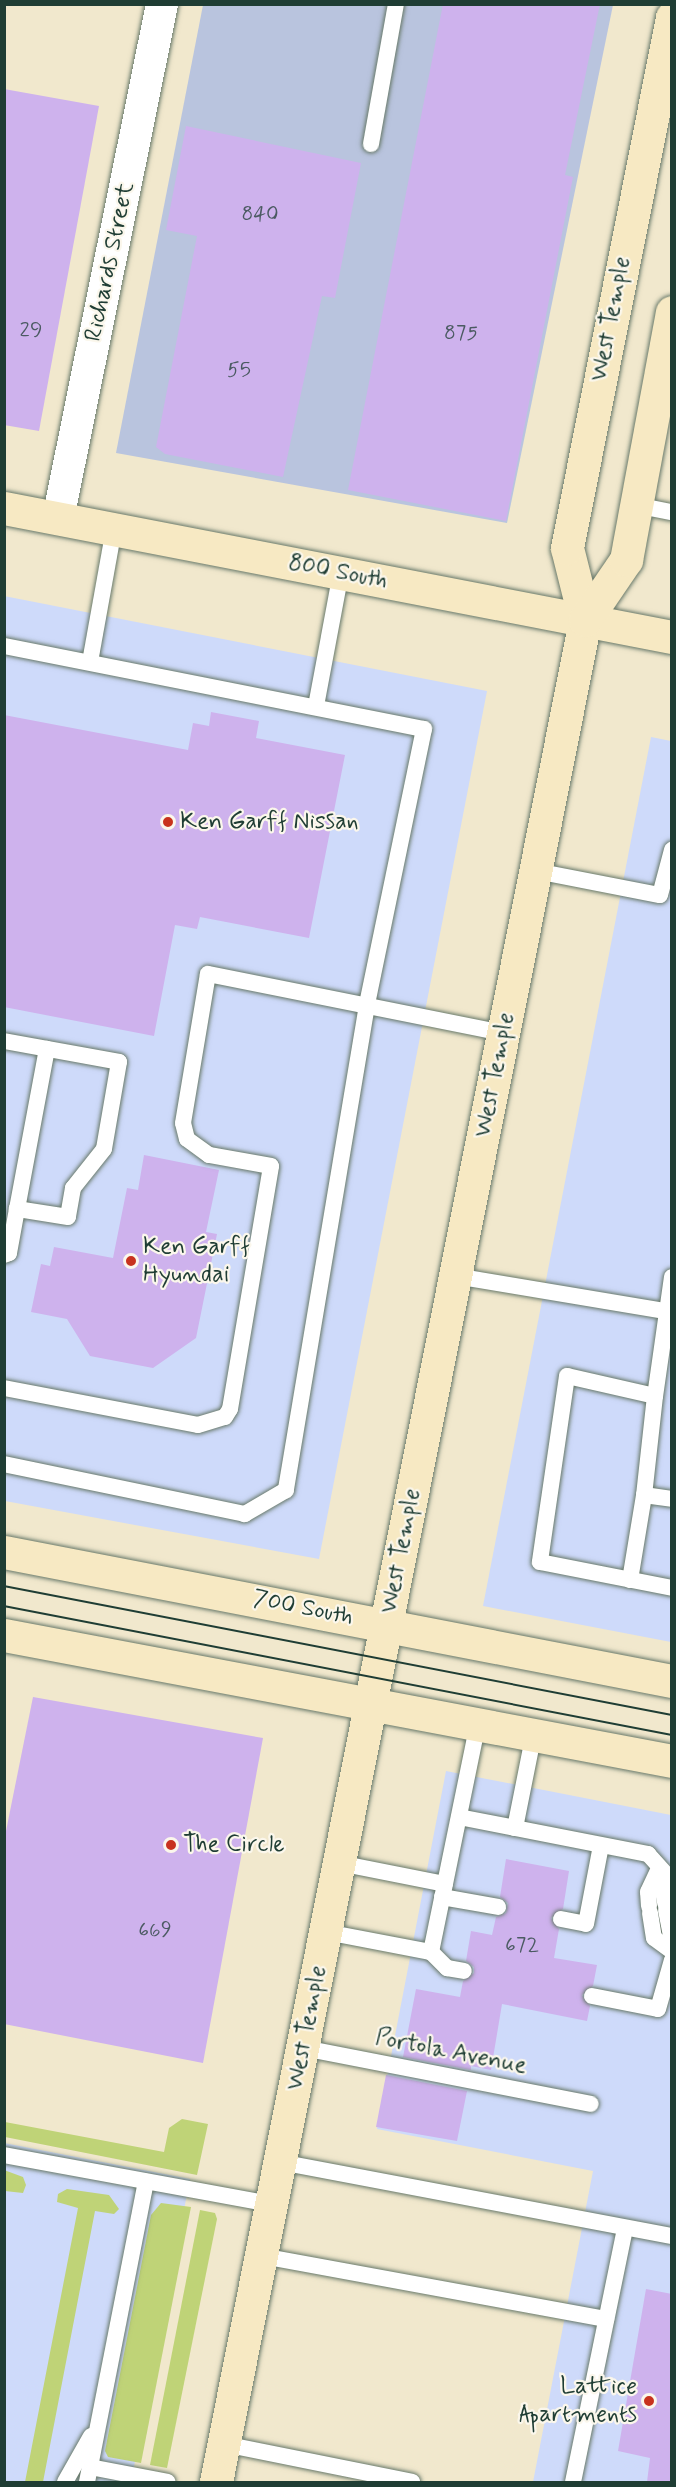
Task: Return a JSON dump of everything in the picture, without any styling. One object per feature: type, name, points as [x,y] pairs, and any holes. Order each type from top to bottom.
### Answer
[{"type":"main road","name":"West Temple","points":[[585,620],[567,548],[672,17]]},
{"type":"main road","name":"West Temple","points":[[216,2482],[585,620],[626,560],[635,506],[662,408],[672,312]]},
{"type":"main road","name":"800 South","points":[[4,508],[672,637]]},
{"type":"main road","name":"700 South","points":[[4,1552],[386,1623],[672,1681]]},
{"type":"main road","points":[[4,1635],[371,1702],[672,1761]]},
{"type":"street","name":"Richards Street","points":[[58,519],[162,4]]},
{"type":"lane","points":[[371,144],[396,4]]},
{"type":"lane","points":[[635,506],[672,512]]},
{"type":"lane","points":[[90,662],[114,529]]},
{"type":"lane","points":[[316,706],[341,572]]},
{"type":"lane","points":[[4,646],[424,729],[367,1005],[286,1490],[245,1514],[4,1464]]},
{"type":"lane","points":[[536,871],[660,895],[672,850]]},
{"type":"lane","points":[[4,1388],[198,1425],[225,1418],[230,1409],[271,1166],[209,1155],[187,1139],[183,1123],[204,984],[208,974],[503,1033]]},
{"type":"lane","points":[[4,1041],[119,1062],[105,1149],[73,1188],[68,1217],[17,1209]]},
{"type":"lane","points":[[4,1256],[9,1252],[47,1049]]},
{"type":"lane","points":[[455,1276],[665,1311]]},
{"type":"lane","points":[[630,1580],[644,1495],[665,1311],[672,1277]]},
{"type":"lane","points":[[655,1396],[567,1376],[540,1562],[672,1588]]},
{"type":"lane","points":[[644,1495],[672,1499]]},
{"type":"lane","points":[[431,1952],[478,1723]]},
{"type":"lane","points":[[515,1828],[534,1733]]},
{"type":"lane","points":[[459,1817],[648,1854],[658,1868],[672,1881]]},
{"type":"lane","points":[[561,1919],[586,1924],[600,1845]]},
{"type":"lane","points":[[339,1863],[444,1890],[498,1907]]},
{"type":"lane","points":[[658,1868],[654,1938],[672,1951]]},
{"type":"lane","points":[[657,1908],[672,1941]]},
{"type":"lane","points":[[326,1932],[431,1952],[447,1968],[464,1971]]},
{"type":"lane","points":[[591,1996],[658,2010],[672,1960]]},
{"type":"lane","name":"Portola Avenue","points":[[303,2048],[591,2103]]},
{"type":"lane","points":[[4,2155],[272,2204]]},
{"type":"lane","points":[[280,2162],[672,2236]]},
{"type":"lane","points":[[146,2182],[88,2475],[168,2482]]},
{"type":"lane","points":[[573,2482],[625,2228]]},
{"type":"lane","points":[[261,2256],[606,2319]]},
{"type":"lane","points":[[65,2482],[97,2425]]},
{"type":"lane","points":[[224,2444],[412,2482]]},
{"type":"shaded area","points":[[203,5],[613,5],[507,523],[116,453]]},
{"type":"shaded area","points":[[4,596],[487,691],[319,1559],[5,1501]]},
{"type":"shaded area","points":[[651,737],[671,741],[671,1642],[483,1606]]},
{"type":"shaded area","points":[[446,1771],[671,1815],[671,2482],[533,2482],[593,2171],[377,2129]]},
{"type":"shaded area","points":[[4,2143],[190,2179],[131,2482],[5,2482]]},
{"type":"green space","points":[[182,2119],[208,2124],[197,2175],[5,2137],[5,2122],[164,2152],[169,2128]]},
{"type":"green space","points":[[4,2170],[23,2177],[26,2185],[23,2193],[5,2191]]},
{"type":"green space","points":[[67,2189],[109,2195],[119,2209],[114,2214],[95,2211],[43,2482],[25,2482],[78,2208],[57,2202],[58,2194]]},
{"type":"green space","points":[[161,2203],[191,2207],[141,2463],[108,2457],[105,2451],[151,2215]]},
{"type":"green space","points":[[200,2210],[215,2213],[217,2219],[167,2468],[150,2465]]},
{"type":"building","points":[[443,4],[600,4],[565,175],[573,177],[506,521],[348,490]]},
{"type":"building","points":[[4,89],[99,106],[39,431],[4,425]]},
{"type":"building","points":[[186,126],[361,163],[335,298],[322,296],[283,477],[165,454],[156,447],[197,236],[166,230]]},
{"type":"building","name":"Ken Garff Nissan","points":[[211,712],[259,721],[256,738],[345,755],[309,938],[200,917],[197,929],[175,925],[154,1036],[4,1007],[4,715],[188,750],[193,723],[209,726]]},
{"type":"building","name":"Ken Garff Hyundai","points":[[144,1155],[219,1170],[206,1232],[217,1234],[196,1338],[153,1368],[90,1356],[67,1319],[31,1312],[41,1264],[50,1266],[54,1247],[113,1258],[127,1188],[138,1190]]},
{"type":"building","points":[[33,1697],[263,1738],[203,2063],[4,2024],[4,1841]]},
{"type":"building","points":[[506,1859],[569,1871],[563,1909],[551,1918],[559,1929],[554,1958],[597,1965],[593,1986],[582,1995],[590,2006],[587,2021],[502,2004],[491,2070],[471,2066],[471,2070],[403,2057],[416,1989],[460,1997],[463,1981],[474,1973],[474,1967],[466,1961],[471,1931],[492,1935],[496,1917],[506,1913],[508,1903],[500,1897]]},
{"type":"building","points":[[386,2075],[467,2091],[457,2141],[376,2127]]},
{"type":"building","name":"Lattice Apartments","points":[[646,2289],[672,2294],[672,2482],[647,2482],[650,2458],[618,2451]]},
{"type":"tram line","points":[[4,1586],[672,1715]]},
{"type":"tram line","points":[[4,1606],[672,1735]]},
{"type":"place","name":"Ken Garff Nissan","points":[[168,822]]},
{"type":"place","name":"Ken Garff Hyundai","points":[[131,1261]]},
{"type":"place","name":"The Circle","points":[[171,1845]]},
{"type":"place","name":"Lattice Apartments","points":[[649,2401]]}]
